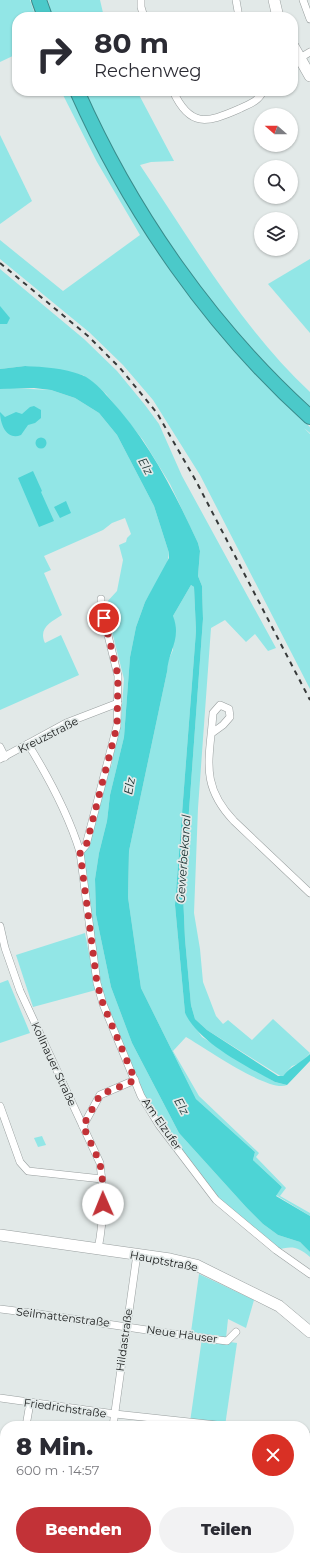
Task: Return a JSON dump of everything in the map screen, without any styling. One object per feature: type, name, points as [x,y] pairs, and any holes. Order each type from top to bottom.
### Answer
[{"type":"highway","points":[[79,96],[95,130],[130,193],[176,264],[252,359],[310,418]]},
{"type":"street","points":[[141,0],[142,12]]},
{"type":"street","points":[[236,0],[238,12]]},
{"type":"street","points":[[274,0],[277,12]]},
{"type":"street","points":[[303,0],[310,19]]},
{"type":"street","points":[[300,58],[310,52]]},
{"type":"street","points":[[298,55],[310,76]]},
{"type":"street","points":[[176,96],[182,108],[192,116],[208,121],[258,100],[260,96]]},
{"type":"street","points":[[80,852],[86,846],[113,748],[117,726],[118,676],[101,607],[101,599]]},
{"type":"street","name":"Kreuzstraße","points":[[2,758],[66,723],[118,703]]},
{"type":"street","points":[[212,733],[210,783],[214,795],[223,809],[234,821],[310,893]]},
{"type":"street","name":"Am Elzufer","points":[[28,744],[51,782],[74,832],[80,852],[97,983],[103,1004],[142,1096],[160,1125],[216,1200],[276,1250],[310,1274]]},
{"type":"street","points":[[0,747],[2,758]]},
{"type":"street","name":"Kollnauer Straße","points":[[0,926],[5,948],[20,991],[100,1163],[104,1191],[102,1229],[98,1249]]},
{"type":"street","points":[[83,1126],[100,1095],[135,1080]]},
{"type":"street","points":[[0,1106],[20,1162],[26,1169],[33,1172],[102,1179]]},
{"type":"street","name":"Hauptstraße","points":[[0,1235],[137,1254],[196,1265],[279,1306],[310,1332]]},
{"type":"street","name":"Hildastraße","points":[[114,1421],[137,1254]]},
{"type":"street","name":"Seilmattenstraße","points":[[0,1309],[126,1326]]},
{"type":"street","name":"Neue Häuser","points":[[126,1326],[167,1334],[227,1340],[236,1332]]},
{"type":"street","name":"Friedrichstraße","points":[[0,1398],[115,1414],[180,1421]]},
{"type":"street","points":[[27,1421],[30,1403]]},
{"type":"shaded area","points":[[0,0],[30,0],[34,12],[12,12],[12,56],[0,62]]},
{"type":"shaded area","points":[[48,0],[100,0],[103,12],[50,12],[48,8],[50,7]]},
{"type":"shaded area","points":[[64,96],[71,96],[91,138],[116,183],[143,228],[173,271],[238,352],[310,427],[310,433],[304,428],[310,434],[310,689],[200,475],[153,400],[123,365],[89,332],[0,259],[0,240],[63,291],[140,235],[97,162]]},
{"type":"shaded area","points":[[86,96],[140,96],[174,161],[151,162],[140,165],[219,284],[262,340],[285,367],[310,392],[310,409],[268,366],[209,299],[173,251],[127,177]]},
{"type":"shaded area","points":[[0,135],[32,201],[0,224]]},
{"type":"shaded area","points":[[310,259],[310,333],[268,284]]},
{"type":"shaded area","points":[[0,269],[84,339],[117,371],[159,424],[182,476],[276,648],[268,651],[255,634],[246,642],[225,620],[211,628],[198,808],[194,913],[200,949],[203,982],[216,1016],[223,1024],[228,1020],[252,1040],[273,1019],[310,1053],[301,1063],[292,1066],[282,1077],[207,1030],[195,1019],[191,1005],[185,939],[183,893],[203,619],[202,586],[198,576],[200,551],[198,543],[170,484],[143,440],[106,394],[95,384],[83,375],[25,366],[0,369]]},
{"type":"shaded area","points":[[0,389],[51,390],[75,398],[99,413],[117,435],[154,506],[169,553],[167,565],[145,602],[136,627],[130,657],[124,737],[110,795],[107,821],[99,853],[95,879],[96,915],[111,987],[132,1043],[179,1133],[263,1224],[278,1235],[300,1242],[310,1252],[310,1257],[294,1248],[276,1250],[216,1200],[150,1110],[103,1004],[80,852],[86,845],[108,765],[111,767],[121,719],[124,679],[105,604],[117,591],[123,560],[119,545],[126,542],[127,538],[131,534],[125,518],[112,523],[103,530],[44,556],[51,570],[44,573],[62,615],[44,629],[43,638],[45,643],[61,635],[79,675],[0,710]]},
{"type":"shaded area","points":[[191,585],[194,587],[196,631],[175,905],[185,1013],[202,1037],[275,1082],[287,1085],[278,1086],[252,1076],[186,1037],[173,1051],[199,1096],[259,1153],[256,1157],[286,1188],[280,1196],[310,1213],[310,1216],[276,1195],[282,1187],[253,1160],[255,1152],[196,1099],[141,988],[128,897],[129,851],[167,672],[167,663],[173,650],[173,616]]},
{"type":"shaded area","points":[[85,933],[96,990],[33,1007],[16,955]]},
{"type":"shaded area","points":[[8,980],[30,1033],[0,1043],[0,983]]},
{"type":"shaded area","points":[[42,1136],[46,1145],[38,1147],[34,1138]]},
{"type":"shaded area","points":[[199,1274],[254,1300],[246,1328],[228,1319],[226,1338],[191,1332]]},
{"type":"shaded area","points":[[202,1338],[237,1343],[226,1421],[190,1421]]},
{"type":"water","points":[[0,306],[10,318],[7,324],[0,324]]},
{"type":"water","points":[[25,366],[54,368],[82,375],[100,388],[123,414],[148,449],[170,485],[198,543],[200,551],[198,576],[202,586],[203,619],[183,893],[185,939],[191,1005],[195,1019],[207,1030],[278,1076],[283,1076],[310,1054],[310,1061],[287,1085],[275,1082],[237,1061],[212,1044],[192,1024],[185,1013],[175,905],[196,631],[194,587],[191,585],[173,616],[176,632],[175,638],[129,851],[128,897],[141,988],[196,1099],[255,1152],[253,1160],[282,1187],[276,1196],[310,1216],[310,1252],[300,1242],[278,1235],[263,1224],[179,1133],[132,1043],[111,987],[96,915],[95,879],[99,853],[107,821],[110,795],[124,737],[130,657],[136,627],[145,602],[169,558],[169,553],[154,506],[117,435],[99,413],[75,398],[51,390],[34,388],[0,389],[0,369]]},
{"type":"water","points":[[34,406],[41,410],[41,418],[35,423],[28,425],[21,435],[11,435],[5,430],[1,421],[0,412],[5,417],[16,412],[22,414],[30,407]]},
{"type":"water","points":[[39,438],[43,438],[45,439],[45,447],[39,448],[36,445],[36,441]]},
{"type":"water","points":[[33,471],[54,521],[39,527],[18,478]]},
{"type":"water","points":[[66,501],[71,513],[60,518],[54,507]]},
{"type":"railway","points":[[0,263],[88,336],[120,368],[157,413],[196,481],[310,700]]},
{"type":"route","points":[[103,1204],[104,1191],[100,1163],[83,1126],[100,1095],[135,1080],[103,1004],[97,983],[80,852],[86,846],[113,748],[117,726],[118,676],[104,618]]},
{"type":"water label","name":"Elz","points":[[146,466]]},
{"type":"water label","name":"Elz","points":[[129,786]]},
{"type":"water label","name":"Gewerbekanal","points":[[183,859]]},
{"type":"water label","name":"Elz","points":[[182,1106]]}]
